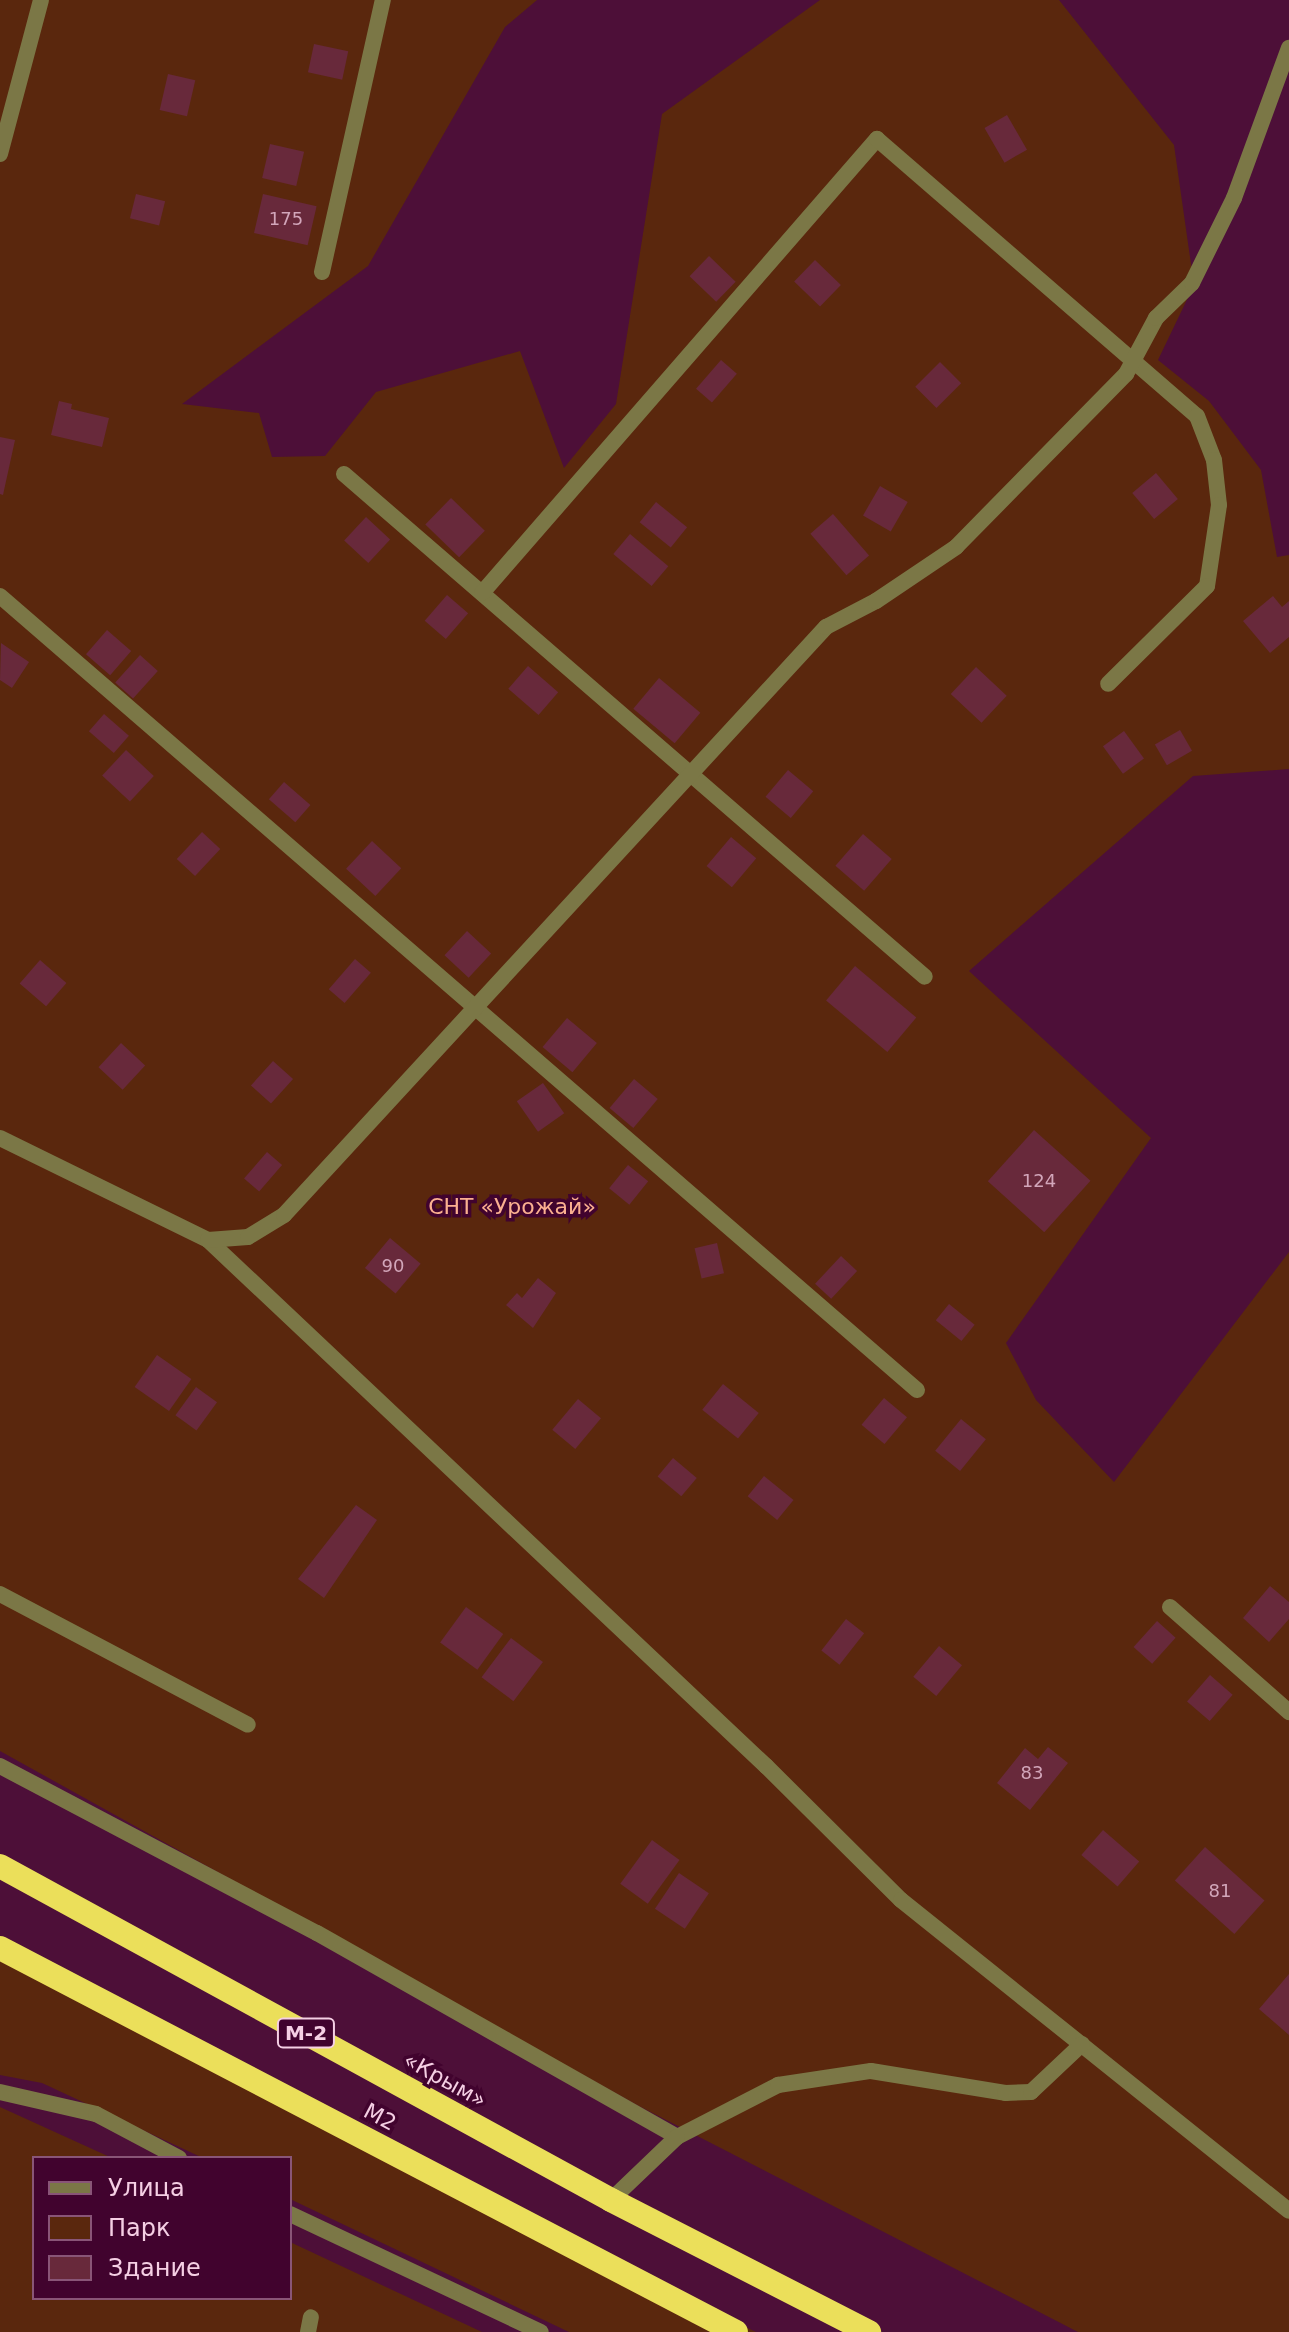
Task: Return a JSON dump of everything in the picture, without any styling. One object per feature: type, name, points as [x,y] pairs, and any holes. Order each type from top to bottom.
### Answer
[{"type":"highway","name":"«Крым»","points":[[0,1866],[611,2200],[869,2332]]},
{"type":"highway","name":"М2","points":[[0,1948],[736,2332]]},
{"type":"street","points":[[0,154],[41,0]]},
{"type":"street","points":[[322,272],[383,0]]},
{"type":"street","points":[[208,1240],[248,1237],[284,1215],[689,771],[826,627],[876,601],[956,547],[1131,364],[1156,318],[1192,283],[1234,198],[1289,48]]},
{"type":"street","points":[[482,593],[877,139],[1131,364],[1197,416],[1214,460],[1219,505],[1207,586],[1108,684]]},
{"type":"street","points":[[344,474],[925,977]]},
{"type":"street","points":[[0,596],[917,1390]]},
{"type":"street","points":[[0,1138],[208,1240],[766,1766],[901,1900],[1289,2211]]},
{"type":"street","points":[[0,1594],[248,1725]]},
{"type":"street","points":[[1170,1607],[1289,1712]]},
{"type":"street","points":[[0,1766],[317,1933],[677,2137]]},
{"type":"street","points":[[611,2200],[677,2137],[778,2085],[871,2071],[1005,2093],[1031,2092],[1082,2044]]},
{"type":"street","points":[[0,2092],[96,2114],[175,2156]]},
{"type":"street","points":[[292,2215],[541,2332]]},
{"type":"green space","name":"СНТ «Урожай»","points":[[0,0],[537,0],[505,27],[368,266],[182,404],[259,413],[272,457],[325,456],[376,392],[520,351],[564,468],[616,404],[662,114],[820,0],[1059,0],[1174,145],[1194,285],[1158,360],[1209,401],[1261,470],[1277,557],[1289,555],[1289,769],[1193,776],[969,971],[1151,1138],[1006,1343],[1036,1400],[1114,1482],[1289,1252],[1289,2332],[1078,2332],[639,2106],[0,1751]]},
{"type":"green space","points":[[0,1957],[756,2332],[569,2332],[292,2200],[292,2156],[199,2156],[42,2083],[0,2075]]},
{"type":"green space","points":[[0,2107],[108,2156],[32,2156],[32,2300],[292,2300],[292,2243],[482,2332],[0,2332]]},
{"type":"building","points":[[314,44],[348,51],[342,80],[308,72]]},
{"type":"building","points":[[168,74],[195,80],[187,116],[160,110]]},
{"type":"building","points":[[1007,115],[1027,150],[1004,163],[984,128]]},
{"type":"building","points":[[270,144],[304,152],[296,186],[262,178]]},
{"type":"building","points":[[136,194],[165,201],[159,226],[130,218]]},
{"type":"building","points":[[263,194],[317,206],[308,245],[254,233]]},
{"type":"building","points":[[709,256],[736,282],[716,302],[690,276]]},
{"type":"building","points":[[815,260],[841,285],[820,307],[794,282]]},
{"type":"building","points":[[721,360],[737,374],[712,402],[696,389]]},
{"type":"building","points":[[940,362],[961,383],[936,408],[915,387]]},
{"type":"building","points":[[59,401],[72,404],[71,409],[109,418],[102,447],[51,435]]},
{"type":"building","points":[[0,437],[15,440],[3,495],[0,494]]},
{"type":"building","points":[[1156,473],[1178,499],[1154,519],[1132,493]]},
{"type":"building","points":[[880,486],[908,502],[891,531],[863,515]]},
{"type":"building","points":[[451,498],[485,531],[459,557],[425,525]]},
{"type":"building","points":[[656,502],[687,527],[671,547],[640,522]]},
{"type":"building","points":[[833,514],[869,556],[846,575],[810,534]]},
{"type":"building","points":[[366,517],[390,540],[368,563],[344,540]]},
{"type":"building","points":[[630,534],[668,566],[652,586],[613,554]]},
{"type":"building","points":[[447,595],[468,613],[446,639],[425,621]]},
{"type":"building","points":[[1273,596],[1282,607],[1289,601],[1289,637],[1270,653],[1243,621]]},
{"type":"building","points":[[107,630],[131,651],[110,675],[86,654]]},
{"type":"building","points":[[1,643],[29,662],[12,688],[0,680]]},
{"type":"building","points":[[140,655],[158,671],[133,699],[115,682]]},
{"type":"building","points":[[528,666],[558,692],[539,715],[508,689]]},
{"type":"building","points":[[976,667],[1007,696],[981,723],[951,694]]},
{"type":"building","points":[[659,678],[700,713],[675,743],[633,709]]},
{"type":"building","points":[[104,714],[129,736],[114,753],[89,731]]},
{"type":"building","points":[[1180,730],[1192,751],[1167,765],[1155,744]]},
{"type":"building","points":[[1124,731],[1144,759],[1123,774],[1103,746]]},
{"type":"building","points":[[126,750],[154,776],[130,802],[102,776]]},
{"type":"building","points":[[788,770],[813,791],[791,818],[766,797]]},
{"type":"building","points":[[284,782],[310,805],[295,822],[269,799]]},
{"type":"building","points":[[202,832],[220,849],[195,876],[177,859]]},
{"type":"building","points":[[863,834],[892,859],[864,891],[835,866]]},
{"type":"building","points":[[731,837],[756,858],[732,887],[707,866]]},
{"type":"building","points":[[372,841],[401,868],[375,896],[346,869]]},
{"type":"building","points":[[467,931],[491,954],[469,978],[444,955]]},
{"type":"building","points":[[355,959],[371,973],[345,1003],[329,989]]},
{"type":"building","points":[[40,960],[66,983],[46,1006],[20,983]]},
{"type":"building","points":[[855,966],[916,1017],[887,1052],[826,1000]]},
{"type":"building","points":[[567,1018],[597,1043],[572,1072],[543,1047]]},
{"type":"building","points":[[121,1043],[145,1066],[123,1090],[98,1067]]},
{"type":"building","points":[[273,1061],[293,1079],[271,1104],[251,1086]]},
{"type":"building","points":[[634,1079],[658,1099],[633,1128],[610,1108]]},
{"type":"building","points":[[543,1083],[564,1113],[538,1132],[517,1101]]},
{"type":"building","points":[[1034,1130],[1090,1181],[1044,1232],[988,1181]]},
{"type":"building","points":[[267,1152],[282,1165],[259,1192],[244,1178]]},
{"type":"building","points":[[628,1165],[648,1181],[629,1205],[609,1188]]},
{"type":"building","points":[[390,1238],[421,1264],[396,1294],[365,1268]]},
{"type":"building","points":[[717,1243],[724,1273],[702,1278],[695,1248]]},
{"type":"building","points":[[841,1256],[857,1271],[831,1299],[815,1284]]},
{"type":"building","points":[[538,1278],[556,1293],[533,1328],[506,1305],[517,1293],[522,1298]]},
{"type":"building","points":[[949,1304],[975,1325],[961,1341],[936,1320]]},
{"type":"building","points":[[157,1355],[191,1379],[169,1411],[135,1387]]},
{"type":"building","points":[[723,1384],[759,1413],[738,1439],[702,1410]]},
{"type":"building","points":[[196,1387],[217,1402],[196,1431],[175,1415]]},
{"type":"building","points":[[884,1398],[907,1417],[884,1444],[862,1425]]},
{"type":"building","points":[[578,1399],[601,1418],[575,1449],[552,1430]]},
{"type":"building","points":[[961,1419],[986,1439],[960,1471],[935,1451]]},
{"type":"building","points":[[673,1458],[697,1478],[681,1496],[658,1476]]},
{"type":"building","points":[[764,1476],[794,1500],[777,1520],[748,1496]]},
{"type":"building","points":[[356,1505],[377,1520],[324,1598],[298,1579]]},
{"type":"building","points":[[1270,1586],[1289,1602],[1289,1619],[1269,1642],[1243,1618]]},
{"type":"building","points":[[466,1607],[503,1634],[477,1670],[440,1643]]},
{"type":"building","points":[[846,1619],[864,1633],[839,1665],[821,1651]]},
{"type":"building","points":[[1157,1621],[1176,1638],[1152,1664],[1134,1647]]},
{"type":"building","points":[[511,1638],[543,1662],[513,1701],[482,1677]]},
{"type":"building","points":[[939,1646],[962,1665],[936,1696],[913,1677]]},
{"type":"building","points":[[1210,1675],[1233,1695],[1210,1721],[1187,1701]]},
{"type":"building","points":[[1048,1747],[1068,1763],[1030,1810],[997,1783],[1025,1748],[1038,1759]]},
{"type":"building","points":[[1103,1830],[1139,1861],[1118,1886],[1081,1855]]},
{"type":"building","points":[[652,1840],[680,1860],[648,1904],[620,1884]]},
{"type":"building","points":[[1205,1847],[1264,1901],[1234,1934],[1175,1880]]},
{"type":"building","points":[[679,1873],[709,1893],[685,1929],[655,1909]]},
{"type":"building","points":[[1289,1974],[1289,2035],[1259,2009]]}]
